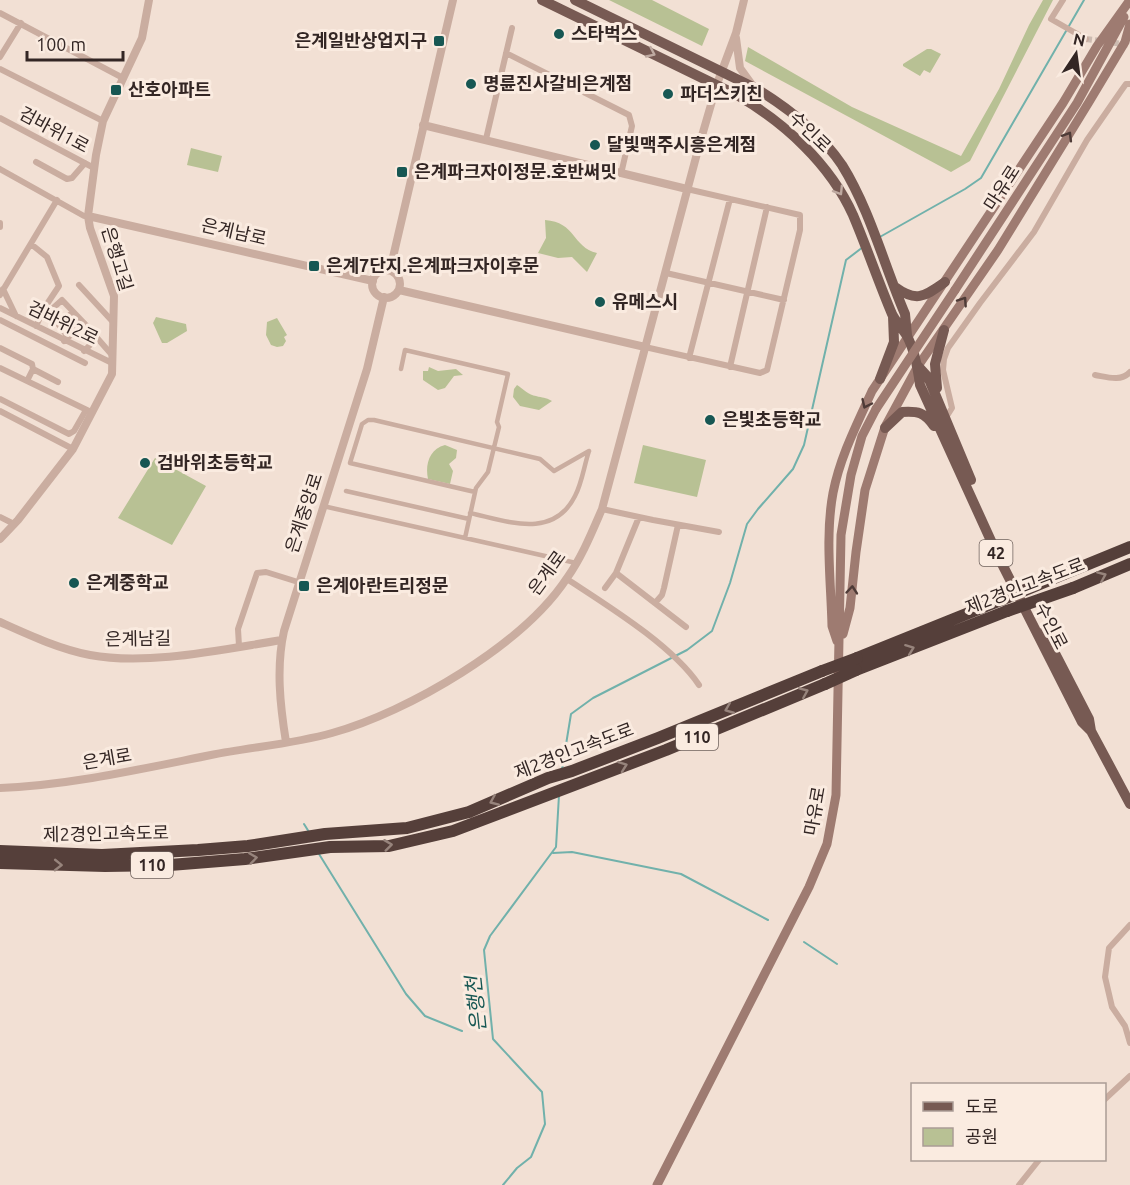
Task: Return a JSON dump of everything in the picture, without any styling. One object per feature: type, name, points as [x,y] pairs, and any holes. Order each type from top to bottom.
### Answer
[{"type":"highway","name":"제2경인고속도로","points":[[0,850],[102,855],[248,846],[325,834],[408,828],[469,812],[548,778],[572,771],[822,671],[856,664],[1004,606],[1064,574],[1130,547]]},
{"type":"highway","name":"제2경인고속도로","points":[[1004,606],[1073,588],[1130,564]]},
{"type":"highway","name":"제2경인고속도로","points":[[0,863],[170,865],[245,859],[330,847],[389,846],[453,831],[666,750],[825,684],[856,664]]},
{"type":"main road","name":"수인로","points":[[542,0],[717,84],[757,106],[812,153],[839,190],[853,215],[893,316],[907,337],[918,366],[920,385],[1001,563],[1082,722],[1091,732],[1130,804]]},
{"type":"main road","name":"수인로","points":[[575,0],[756,88],[778,102],[828,148],[841,164],[870,225],[905,314],[907,337]]},
{"type":"main road","points":[[839,646],[832,626],[830,534],[833,495],[855,426],[880,379],[907,337],[1130,0]]},
{"type":"main road","name":"마유로","points":[[657,1185],[809,887],[827,844],[836,795],[841,535],[851,475],[862,436],[876,409],[1077,103],[1130,5]]},
{"type":"main road","points":[[839,646],[850,608],[865,490],[885,428],[918,366],[998,250],[1089,102],[1125,42],[1130,24]]},
{"type":"main road","points":[[894,286],[906,295],[915,297],[926,295],[945,282]]},
{"type":"main road","points":[[880,379],[894,342],[893,316]]},
{"type":"main road","points":[[938,400],[935,364],[944,330]]},
{"type":"main road","name":"수인로","points":[[918,366],[928,377],[1004,553],[1089,719],[1091,732]]},
{"type":"main road","points":[[885,428],[902,411],[918,411],[926,414],[949,448]]},
{"type":"street","name":"은행고길","points":[[0,539],[73,449],[89,411],[108,384],[112,374],[114,296],[90,228],[88,216],[103,121],[142,38],[150,0]]},
{"type":"street","points":[[390,270],[453,0]]},
{"type":"street","name":"은계로","points":[[0,789],[92,778],[309,739],[353,727],[411,702],[471,665],[515,634],[542,609],[567,579],[602,509],[687,189],[717,84],[736,33],[744,0]]},
{"type":"street","points":[[1063,0],[1051,19],[1086,39]]},
{"type":"street","points":[[0,13],[123,78]]},
{"type":"street","points":[[0,57],[21,23]]},
{"type":"street","points":[[486,139],[512,28]]},
{"type":"street","points":[[736,33],[740,68],[756,88]]},
{"type":"street","points":[[506,53],[629,115],[632,126],[621,174]]},
{"type":"street","name":"검바위1로","points":[[0,69],[103,121]]},
{"type":"street","points":[[945,419],[952,408],[943,370],[948,348],[1034,232],[1087,140],[1126,84],[1130,84]]},
{"type":"street","name":"검바위1로","points":[[0,118],[94,168]]},
{"type":"street","points":[[399,290],[760,373],[765,372],[800,230],[800,215],[621,174],[423,124]]},
{"type":"street","points":[[36,162],[67,179],[72,178],[85,163]]},
{"type":"street","points":[[1,170],[84,216],[88,216]]},
{"type":"street","points":[[689,358],[730,199]]},
{"type":"street","points":[[3,290],[57,200]]},
{"type":"street","points":[[730,367],[767,207]]},
{"type":"street","name":"은계남로","points":[[88,216],[373,281]]},
{"type":"street","points":[[31,244],[47,257],[59,286],[45,306],[36,327]]},
{"type":"street","points":[[390,270],[399,278],[399,290],[393,296],[384,297],[377,293],[373,281],[381,271],[390,270]]},
{"type":"street","points":[[666,273],[784,300]]},
{"type":"street","points":[[0,277],[3,290],[16,316]]},
{"type":"street","points":[[79,285],[113,322]]},
{"type":"street","name":"은계중앙로","points":[[286,742],[280,691],[282,640],[298,582],[367,369],[384,297]]},
{"type":"street","points":[[52,309],[62,300],[97,338],[112,359]]},
{"type":"street","name":"검바위2로","points":[[0,308],[36,327],[66,339],[84,351],[112,359]]},
{"type":"street","points":[[73,312],[59,325],[66,339],[84,323]]},
{"type":"street","points":[[0,321],[85,363]]},
{"type":"street","points":[[84,351],[97,338]]},
{"type":"street","points":[[0,348],[32,364],[33,369],[58,382]]},
{"type":"street","points":[[401,369],[405,350],[508,374],[497,422],[500,427],[488,472],[475,492],[465,537]]},
{"type":"street","points":[[0,368],[89,411],[74,431],[69,434],[0,399]]},
{"type":"street","points":[[27,381],[33,369]]},
{"type":"street","points":[[1095,375],[1113,379],[1126,376],[1130,372]]},
{"type":"street","points":[[0,411],[73,449]]},
{"type":"street","points":[[346,490],[470,516],[537,525],[554,519],[569,506],[576,495],[589,452],[554,471],[540,459],[374,420],[368,420],[362,424],[350,463],[475,492]]},
{"type":"street","points":[[323,506],[576,563]]},
{"type":"street","points":[[602,509],[718,532]]},
{"type":"street","points":[[0,517],[14,524]]},
{"type":"street","points":[[605,588],[616,573],[639,518]]},
{"type":"street","points":[[655,603],[662,595],[678,525]]},
{"type":"street","points":[[239,646],[238,629],[257,573],[266,572],[298,582]]},
{"type":"street","points":[[616,573],[686,627]]},
{"type":"street","points":[[567,579],[606,605],[674,657],[687,668],[699,685]]},
{"type":"street","name":"은계남길","points":[[0,622],[70,650],[116,658],[161,657],[282,640]]},
{"type":"street","points":[[1130,925],[1109,948],[1105,977],[1112,1007],[1125,1026],[1130,1043]]},
{"type":"street","points":[[1106,1098],[1130,1076]]},
{"type":"street","points":[[1019,1185],[1038,1161]]},
{"type":"green space","points":[[609,0],[652,0],[709,29],[702,46]]},
{"type":"green space","points":[[1043,0],[1053,0],[970,161],[951,172],[745,61],[748,47],[852,107],[961,156],[999,89]]},
{"type":"green space","points":[[927,49],[941,54],[930,73],[924,70],[920,76],[903,66],[903,64]]},
{"type":"green space","points":[[191,148],[222,156],[218,172],[187,165]]},
{"type":"green space","points":[[545,220],[563,225],[583,246],[597,253],[587,272],[572,257],[558,258],[538,253],[546,238]]},
{"type":"green space","points":[[156,317],[186,324],[187,331],[167,343],[162,343],[153,323]]},
{"type":"green space","points":[[277,318],[287,335],[284,337],[286,341],[283,346],[277,347],[271,345],[266,335],[267,322]]},
{"type":"green space","points":[[429,367],[438,371],[456,369],[463,375],[454,376],[445,388],[438,390],[423,380],[423,371],[428,371]]},
{"type":"green space","points":[[517,385],[531,394],[552,401],[539,410],[520,406],[513,397]]},
{"type":"green space","points":[[445,445],[457,450],[456,458],[449,464],[453,471],[450,484],[428,479],[427,474],[429,458],[435,450]]},
{"type":"green space","points":[[643,445],[706,460],[697,497],[634,483]]},
{"type":"green space","points":[[155,458],[206,486],[172,545],[118,518]]},
{"type":"waterway","points":[[878,238],[981,178],[1084,0]]},
{"type":"waterway","points":[[562,769],[571,714],[593,698],[687,650],[712,631],[730,583],[747,524],[793,469],[804,445],[846,260],[863,247]]},
{"type":"waterway","name":"은행천","points":[[503,1185],[517,1168],[531,1157],[545,1124],[542,1092],[493,1039],[484,950],[490,936],[556,847],[559,795]]},
{"type":"waterway","points":[[304,824],[309,832]]},
{"type":"waterway","points":[[553,853],[572,852],[681,874],[768,920]]},
{"type":"waterway","points":[[319,854],[406,994],[425,1016],[462,1031]]},
{"type":"waterway","points":[[804,942],[837,964]]},
{"type":"tunnel","points":[[1086,39],[1130,45]]},
{"type":"place","name":"스타벅스","points":[[559,34]]},
{"type":"place","name":"은계일반상업지구","points":[[439,41]]},
{"type":"place","name":"명륜진사갈비은계점","points":[[471,84]]},
{"type":"place","name":"산호아파트","points":[[116,90]]},
{"type":"place","name":"파더스키친","points":[[668,94]]},
{"type":"place","name":"달빛맥주시흥은계점","points":[[595,145]]},
{"type":"place","name":"은계파크자이정문.호반써밋","points":[[402,172]]},
{"type":"place","name":"은계7단지.은계파크자이후문","points":[[314,266]]},
{"type":"place","name":"유메스시","points":[[600,302]]},
{"type":"place","name":"은빛초등학교","points":[[710,420]]},
{"type":"place","name":"검바위초등학교","points":[[145,463]]},
{"type":"place","name":"은계중학교","points":[[74,583]]},
{"type":"place","name":"은계아란트리정문","points":[[304,586]]}]
